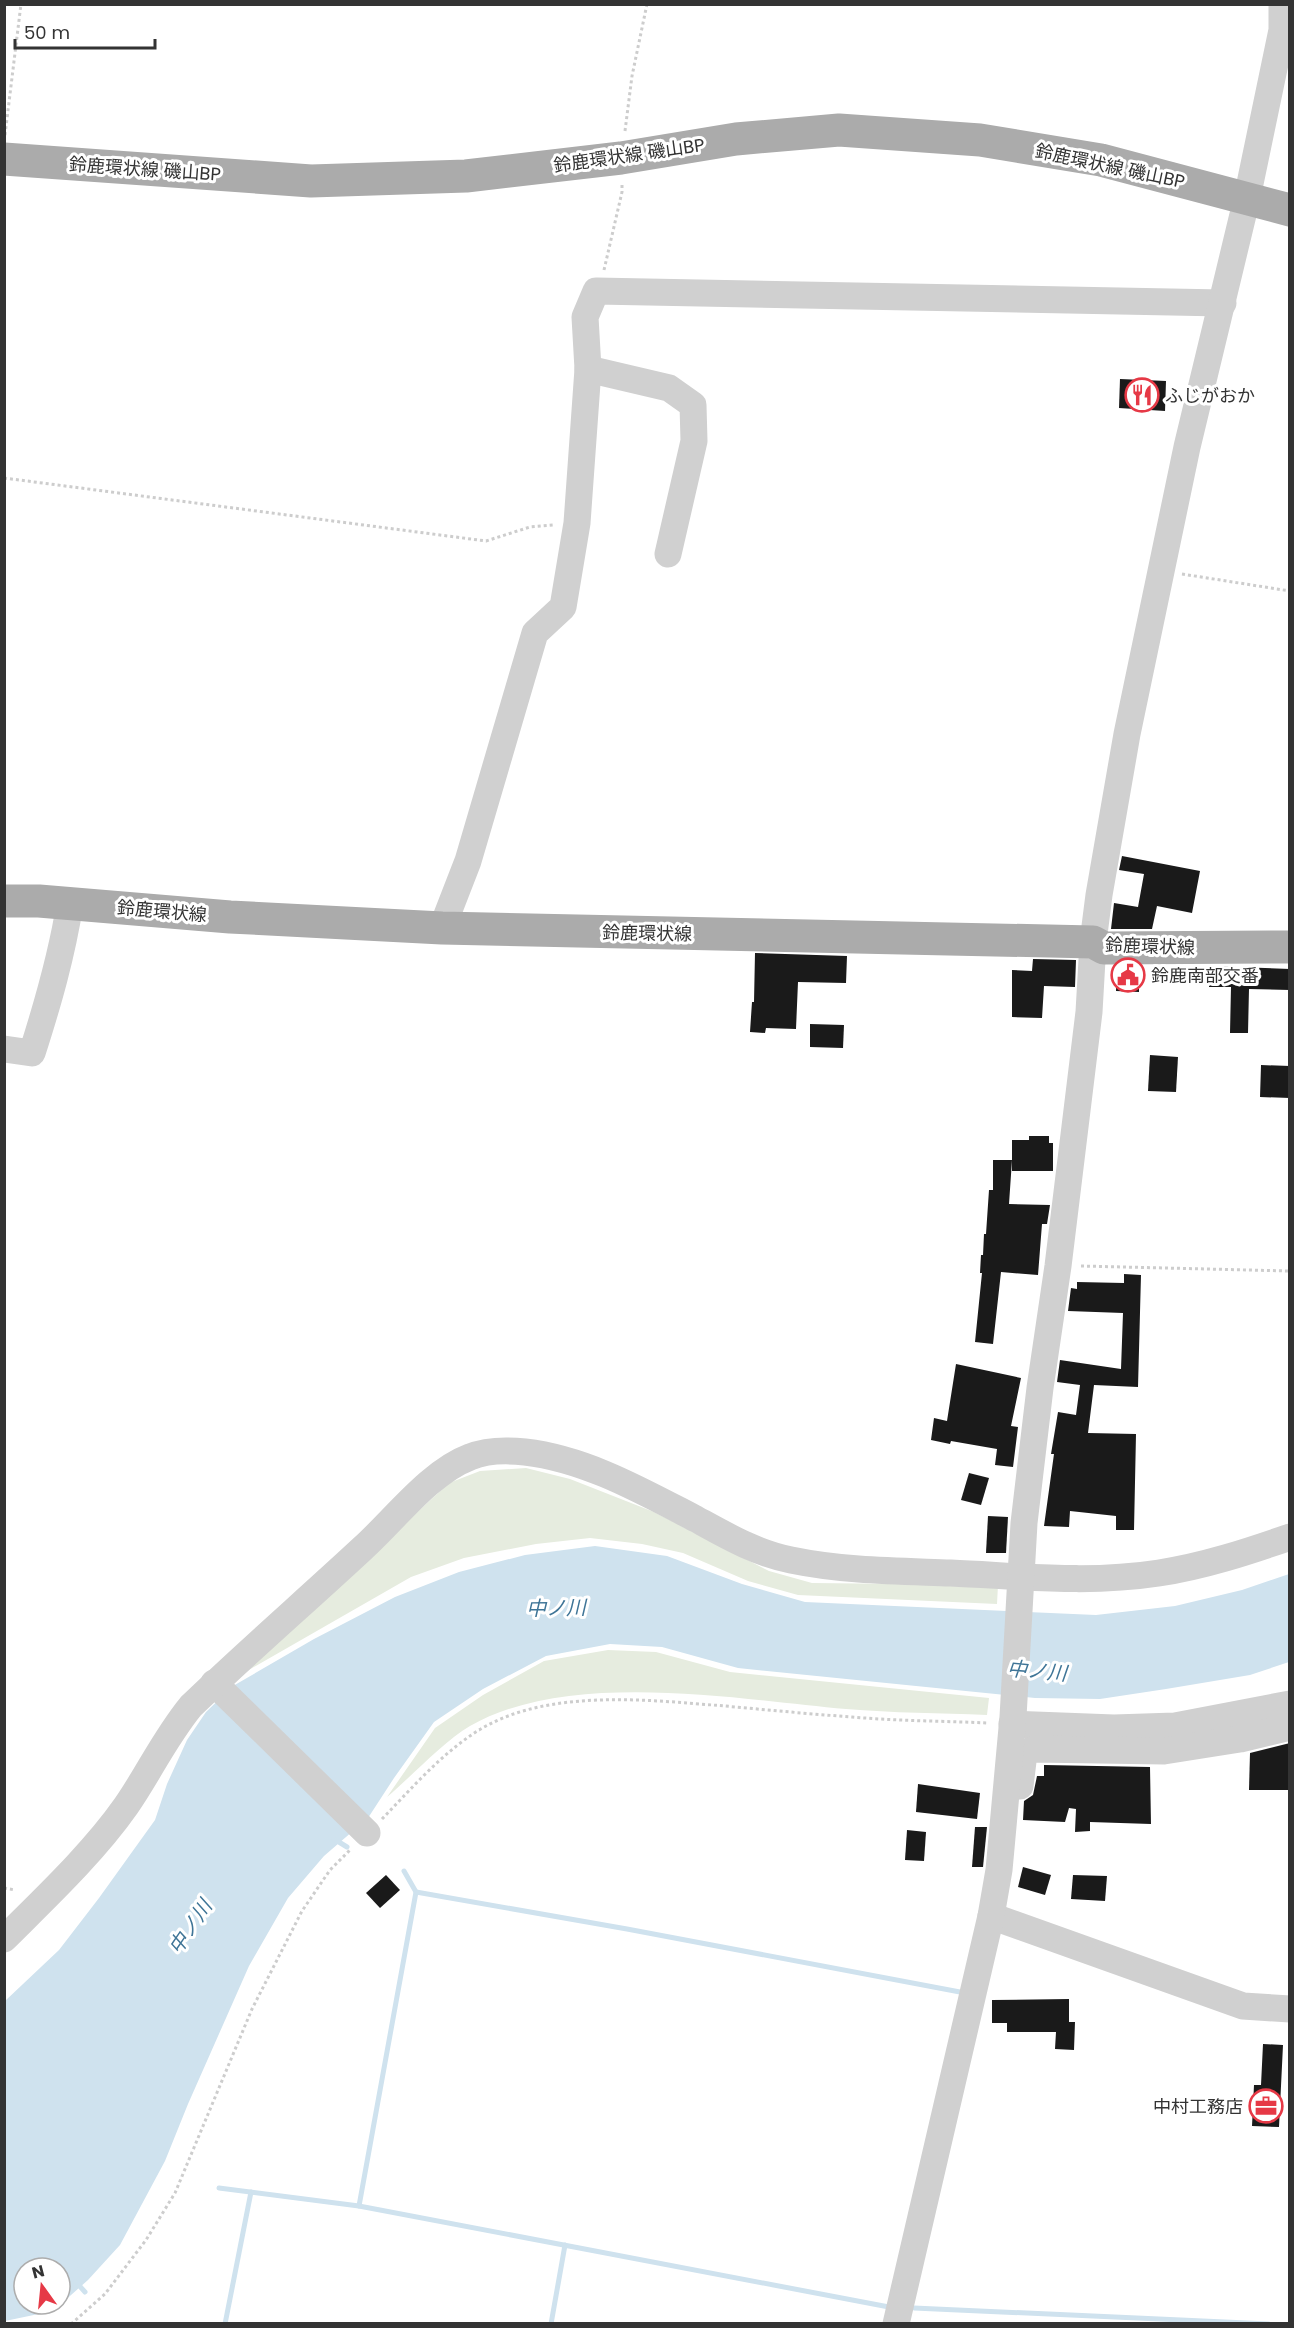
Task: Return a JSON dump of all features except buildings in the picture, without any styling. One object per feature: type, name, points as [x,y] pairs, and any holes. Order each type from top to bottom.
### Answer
[{"type":"main road","name":"鈴鹿環状線 磯山BP","points":[[4,159],[311,181],[466,177],[621,158],[736,139],[839,130],[991,141],[1101,160],[1290,210]]},
{"type":"main road","name":"鈴鹿環状線","points":[[4,901],[70,903],[230,917],[442,928],[1093,942],[1104,948],[1290,947]]},
{"type":"street","points":[[997,1918],[999,1870],[1025,1580],[1024,1523],[1089,1012],[1093,942],[1099,895],[1125,746],[1160,571],[1186,447],[1247,198],[1282,30],[1282,4]]},
{"type":"street","points":[[442,928],[468,861],[535,633],[562,607],[577,523],[588,369],[585,317],[596,291],[1223,303]]},
{"type":"street","points":[[588,369],[669,388],[693,405],[694,441],[668,555]]},
{"type":"street","points":[[4,1049],[32,1053],[53,989],[70,903]]},
{"type":"street","points":[[4,1939],[106,1831],[126,1806],[171,1730],[191,1706],[365,1546],[426,1486],[451,1466],[472,1456],[494,1451],[538,1454],[578,1464],[619,1480],[751,1549],[789,1560],[848,1569],[1025,1580],[1077,1580],[1157,1574],[1194,1567],[1290,1537]]},
{"type":"street","points":[[214,1683],[367,1833]]},
{"type":"street","points":[[1012,1721],[1114,1728],[1185,1724],[1290,1704]]},
{"type":"street","points":[[1185,1724],[1199,1729],[1215,1729],[1290,1718]]},
{"type":"street","points":[[896,2324],[970,2000],[1012,1866],[1024,1753],[1034,1749],[1149,1751],[1182,1749],[1290,1727]]},
{"type":"street","points":[[997,1918],[1243,2006],[1290,2009]]},
{"type":"path","points":[[4,137],[21,4]]},
{"type":"path","points":[[4,478],[486,541],[530,527],[577,523]]},
{"type":"path","points":[[1160,571],[1290,591]]},
{"type":"path","points":[[1058,1266],[1290,1272]]},
{"type":"path","points":[[71,2324],[105,2294],[146,2240],[175,2193],[252,2009],[302,1911],[330,1870],[450,1751],[480,1730],[514,1714],[563,1702],[685,1703],[860,1718],[1012,1721]]},
{"type":"path","points":[[4,1888],[15,1890]]},
{"type":"shaded area","points":[[526,1468],[570,1479],[654,1512],[769,1571],[812,1583],[998,1585],[997,1604],[798,1595],[748,1581],[683,1553],[642,1544],[590,1538],[536,1544],[464,1558],[411,1577],[240,1675],[449,1483],[480,1471]]},
{"type":"shaded area","points":[[608,1650],[656,1652],[730,1672],[989,1698],[987,1715],[864,1710],[654,1692],[603,1693],[555,1698],[510,1708],[470,1726],[460,1732],[387,1797],[435,1728],[483,1695],[544,1661]]},
{"type":"water","name":"中ノ川","points":[[595,1546],[667,1556],[742,1584],[805,1602],[1096,1615],[1175,1606],[1242,1590],[1289,1574],[1289,1662],[1250,1675],[1100,1699],[1035,1698],[738,1668],[662,1647],[610,1644],[546,1656],[483,1689],[434,1722],[368,1818],[324,1856],[288,1898],[249,1966],[165,2161],[120,2245],[72,2294],[72,2256],[12,2256],[12,2316],[29,2316],[5,2321],[5,2001],[59,1950],[99,1898],[155,1820],[167,1784],[187,1740],[206,1712],[233,1686],[314,1639],[395,1597],[459,1572],[525,1555]]},
{"type":"waterway","points":[[334,1839],[347,1847]]},
{"type":"waterway","points":[[404,1871],[416,1892],[359,2206],[889,2307]]},
{"type":"waterway","points":[[416,1892],[960,1992]]},
{"type":"waterway","points":[[219,2188],[359,2206]]},
{"type":"waterway","points":[[225,2324],[251,2192]]},
{"type":"waterway","points":[[551,2324],[565,2245]]},
{"type":"waterway","points":[[76,2282],[85,2292]]},
{"type":"waterway","points":[[914,2308],[1269,2324]]},
{"type":"place","name":"ふじがおか","points":[[1142,395]]},
{"type":"place","name":"鈴鹿南部交番","points":[[1128,975]]},
{"type":"place","name":"中村工務店","points":[[1266,2106]]}]
